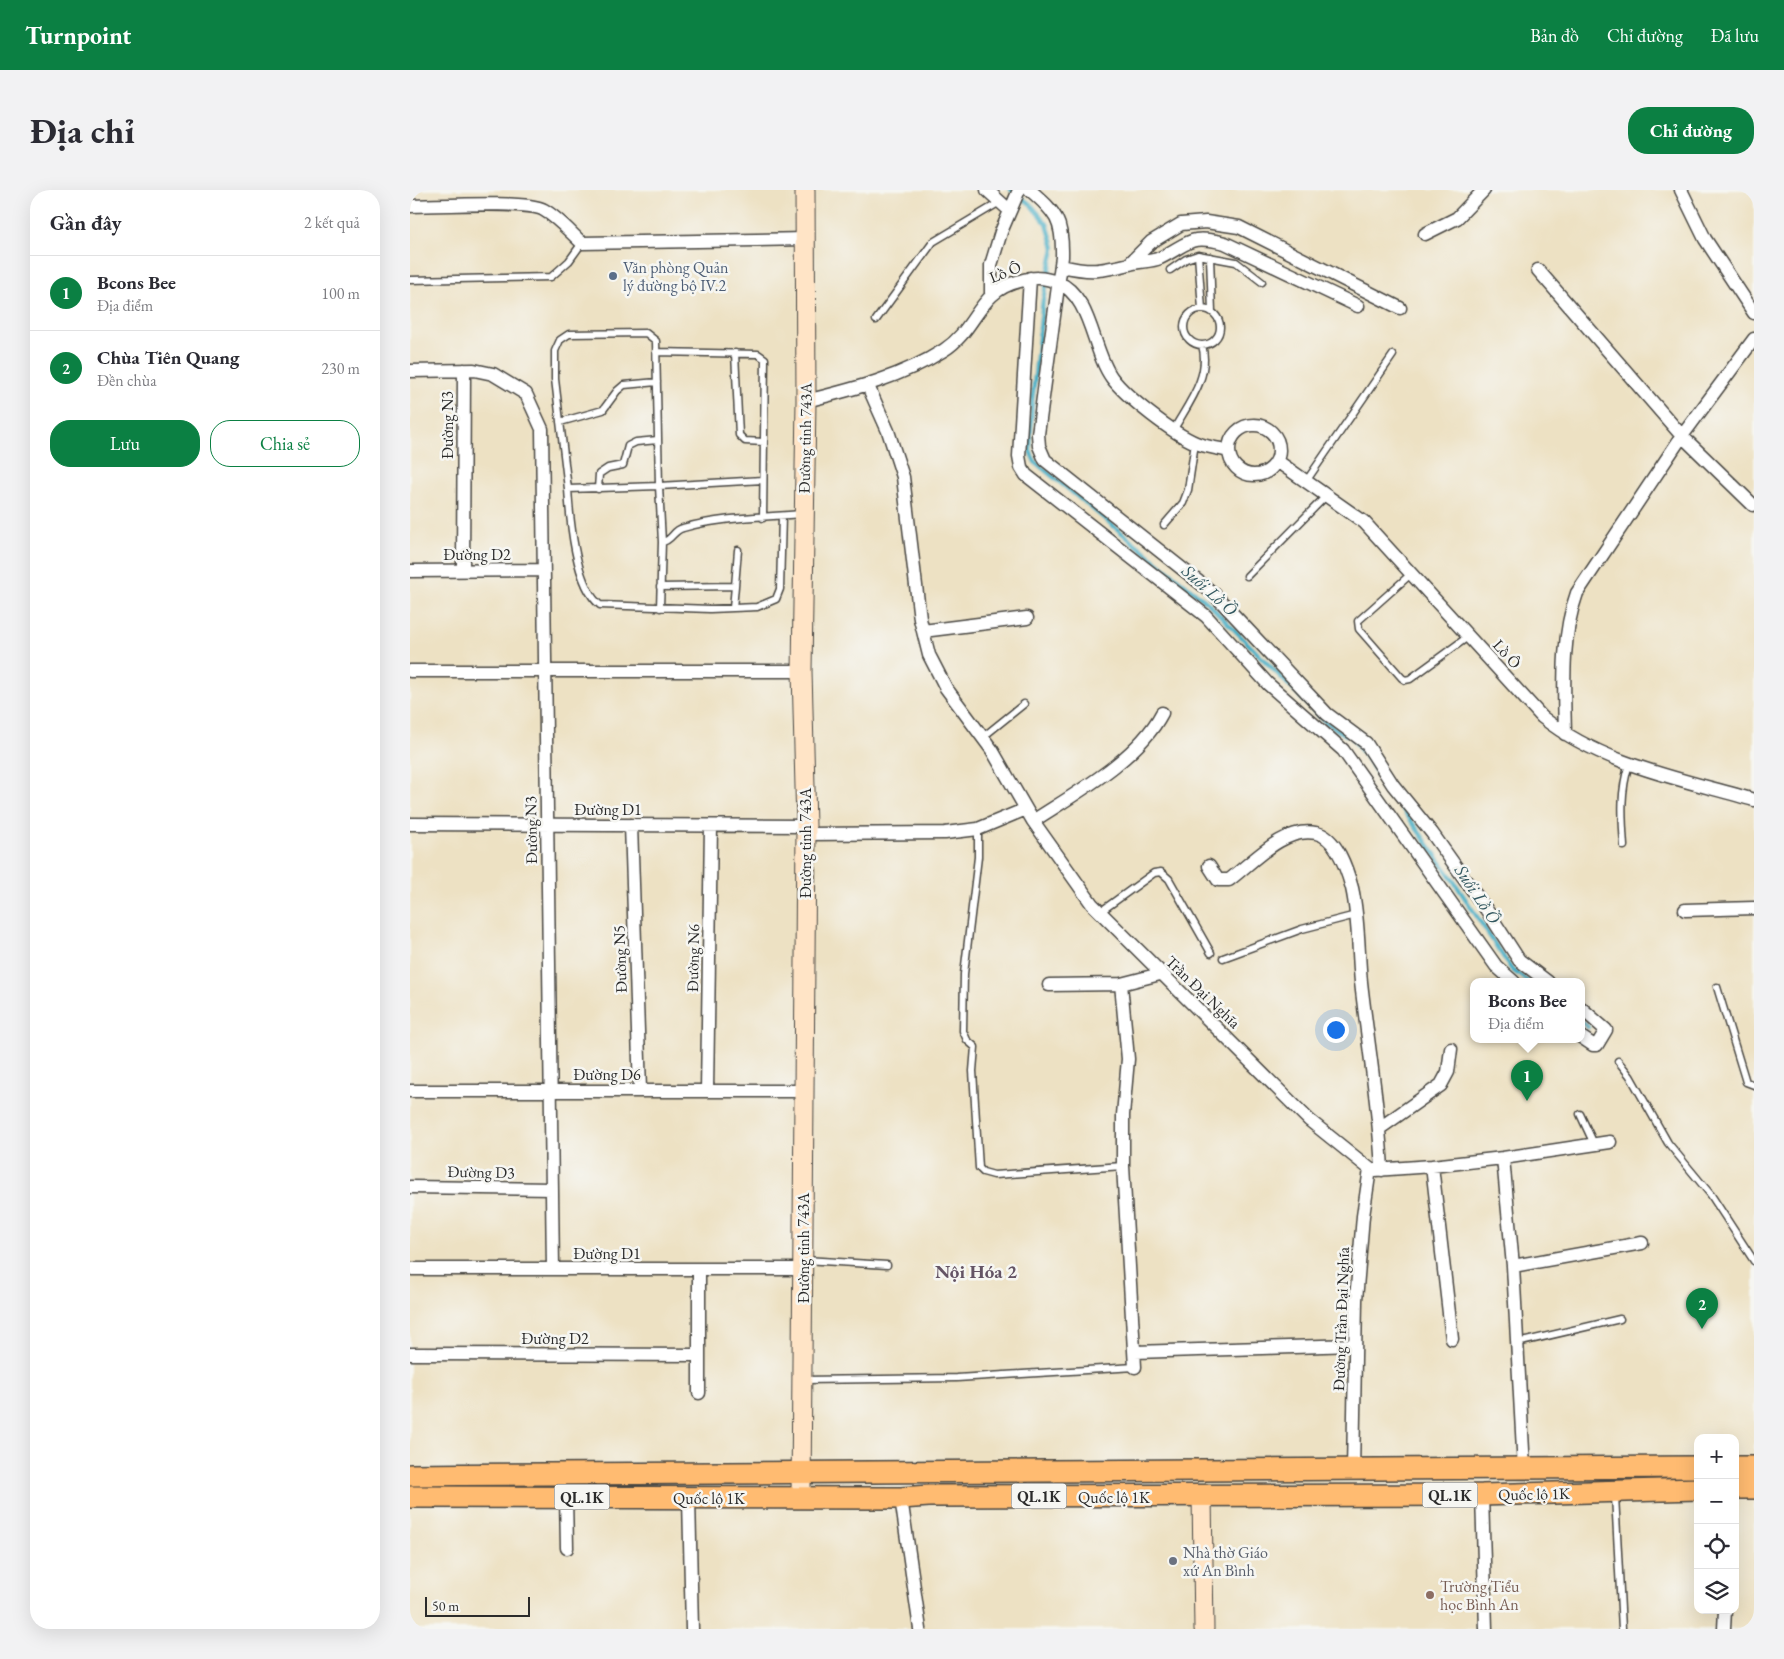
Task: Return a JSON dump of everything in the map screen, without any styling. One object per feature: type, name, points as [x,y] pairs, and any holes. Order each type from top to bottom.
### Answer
[{"type":"main road","name":"Đường tỉnh 743A","points":[[801,1497],[806,830],[802,671],[806,401],[805,190]]},
{"type":"main road","name":"Quốc lộ 1K","points":[[410,1475],[802,1472],[1353,1472],[1694,1467]]},
{"type":"main road","points":[[1739,1467],[1754,1467]]},
{"type":"main road","points":[[1201,1471],[1204,1629]]},
{"type":"main road","points":[[1739,1488],[1754,1488]]},
{"type":"main road","name":"Quốc lộ 1K","points":[[410,1497],[1482,1496],[1694,1489]]},
{"type":"street","points":[[987,190],[1007,205]]},
{"type":"street","points":[[991,294],[991,265],[1007,205],[1022,190],[1054,211],[1063,238],[1061,266],[1054,282],[1038,434],[1039,446],[1045,460],[1214,594],[1327,714],[1366,743],[1393,785],[1417,834],[1496,966],[1510,978]]},
{"type":"street","points":[[1425,234],[1457,218],[1484,190]]},
{"type":"street","points":[[1681,190],[1705,239],[1754,313]]},
{"type":"street","points":[[410,206],[536,207],[545,210],[582,242],[805,239]]},
{"type":"street","points":[[1129,264],[1151,242],[1181,224],[1206,222],[1239,227],[1400,308]]},
{"type":"street","points":[[1061,266],[1087,271],[1110,270],[1159,258],[1188,241],[1204,238],[1225,243],[1358,306]]},
{"type":"street","points":[[1538,270],[1682,436],[1753,504]]},
{"type":"street","points":[[1034,278],[1019,456],[1021,467],[1026,475],[1206,616],[1268,684],[1343,750],[1488,912],[1519,960],[1543,978]]},
{"type":"street","name":"Lồ Ô","points":[[806,401],[868,386],[944,350],[967,329],[991,294],[1004,286],[1034,278],[1054,282],[1075,294],[1112,377],[1127,393],[1195,443],[1229,451]]},
{"type":"street","points":[[1565,734],[1564,677],[1570,612],[1578,593],[1682,436],[1754,340]]},
{"type":"street","points":[[410,371],[464,370]]},
{"type":"street","name":"Đường N3","points":[[463,571],[464,370],[493,374],[526,394],[542,429],[553,1269]]},
{"type":"street","name":"Trần Đại Nghĩa","points":[[868,386],[888,431],[903,477],[911,558],[923,631],[929,656],[946,688],[983,737],[1033,821],[1067,872],[1100,912],[1160,974],[1309,1120],[1376,1170]]},
{"type":"street","points":[[1260,425],[1274,434],[1280,450],[1277,461],[1269,471],[1252,476],[1237,469],[1232,462],[1229,451],[1232,438],[1237,431],[1244,426],[1260,425]]},
{"type":"street","name":"Lồ Ô","points":[[1277,461],[1307,480],[1364,522],[1542,717],[1565,734],[1603,754],[1629,764],[1754,800]]},
{"type":"street","name":"Đường D2","points":[[410,571],[544,570]]},
{"type":"street","points":[[923,631],[1027,618]]},
{"type":"street","points":[[410,671],[802,671]]},
{"type":"street","points":[[1033,821],[1075,793],[1130,752],[1146,738],[1162,713]]},
{"type":"street","points":[[806,830],[917,835],[978,829],[1026,808]]},
{"type":"street","name":"Đường D1","points":[[410,824],[711,826],[806,830]]},
{"type":"street","name":"Đường N5","points":[[631,826],[640,1090]]},
{"type":"street","name":"Đường N6","points":[[707,1091],[711,826]]},
{"type":"street","name":"Đường Trần Đại Nghĩa","points":[[1209,866],[1218,880],[1229,880],[1264,850],[1306,832],[1318,833],[1328,838],[1335,848],[1343,862],[1351,887],[1356,915],[1361,981],[1380,1128],[1376,1170],[1359,1248],[1354,1345],[1353,1472]]},
{"type":"street","points":[[1684,910],[1754,908]]},
{"type":"street","points":[[1049,985],[1121,984],[1160,974]]},
{"type":"street","points":[[1121,984],[1128,1059],[1123,1115],[1123,1166],[1135,1367]]},
{"type":"street","points":[[1585,1012],[1606,1030],[1597,1045],[1593,1045],[1585,1040]]},
{"type":"street","points":[[1380,1128],[1441,1084],[1448,1072],[1451,1049]]},
{"type":"street","name":"Đường D6","points":[[410,1091],[804,1091]]},
{"type":"street","points":[[1376,1170],[1503,1158],[1610,1142]]},
{"type":"street","points":[[1503,1158],[1513,1266],[1524,1469]]},
{"type":"street","points":[[1432,1166],[1452,1339]]},
{"type":"street","name":"Đường D3","points":[[410,1187],[552,1189]]},
{"type":"street","points":[[1513,1266],[1642,1243]]},
{"type":"street","name":"Đường D1","points":[[410,1270],[699,1269],[803,1264]]},
{"type":"street","points":[[699,1269],[699,1393]]},
{"type":"street","points":[[1135,1352],[1354,1345]]},
{"type":"street","name":"Đường D2","points":[[410,1354],[699,1355]]},
{"type":"street","points":[[566,1496],[568,1548]]},
{"type":"street","points":[[1482,1496],[1486,1629]]},
{"type":"street","points":[[689,1498],[692,1629]]},
{"type":"street","points":[[901,1498],[920,1629]]},
{"type":"street","points":[[1724,1629],[1725,1614]]},
{"type":"lane","points":[[876,320],[932,242],[1007,205]]},
{"type":"lane","points":[[410,280],[551,277],[569,261],[582,242]]},
{"type":"lane","points":[[1198,255],[1202,309]]},
{"type":"lane","points":[[1170,270],[1186,259],[1198,255],[1236,262],[1262,282]]},
{"type":"lane","points":[[1210,257],[1212,312]]},
{"type":"lane","points":[[1202,309],[1212,312],[1218,318],[1221,328],[1218,337],[1211,343],[1202,346],[1193,343],[1186,336],[1184,327],[1187,318],[1194,311],[1202,309]]},
{"type":"lane","points":[[660,608],[662,542],[656,341],[646,333],[570,334],[560,340],[555,351],[555,378],[575,545],[587,590],[600,605],[660,608],[710,610],[756,607],[776,599],[780,589],[782,516]]},
{"type":"lane","points":[[1174,429],[1202,377],[1205,364],[1202,346]]},
{"type":"lane","points":[[656,352],[758,354],[765,359],[763,518]]},
{"type":"lane","points":[[735,354],[739,435],[745,441],[764,442]]},
{"type":"lane","points":[[1307,480],[1393,355]]},
{"type":"lane","points":[[560,422],[603,410],[616,391],[624,385],[656,382]]},
{"type":"lane","points":[[598,489],[600,474],[608,468],[623,465],[628,446],[636,442],[658,440]]},
{"type":"lane","points":[[1164,525],[1183,503],[1188,490],[1195,443]]},
{"type":"lane","points":[[568,489],[763,480]]},
{"type":"lane","points":[[1247,576],[1328,495]]},
{"type":"lane","points":[[662,542],[669,540],[681,528],[713,521],[804,514]]},
{"type":"lane","points":[[733,608],[738,550]]},
{"type":"lane","points":[[1412,573],[1358,621],[1359,629],[1402,678],[1405,680],[1410,679],[1469,636]]},
{"type":"lane","points":[[660,587],[735,586]]},
{"type":"lane","points":[[983,737],[1024,704]]},
{"type":"lane","points":[[1624,846],[1621,803],[1623,780],[1629,764]]},
{"type":"lane","points":[[978,829],[978,857],[965,966],[963,1031],[967,1040],[975,1047],[973,1070],[979,1168],[982,1172],[994,1175],[1123,1166]]},
{"type":"lane","points":[[1100,912],[1154,873],[1160,872],[1169,879],[1211,953]]},
{"type":"lane","points":[[1224,958],[1302,929],[1356,915]]},
{"type":"lane","points":[[1717,986],[1746,1082],[1754,1085]]},
{"type":"lane","points":[[1618,1061],[1630,1076],[1668,1142],[1711,1195],[1754,1261]]},
{"type":"lane","points":[[1580,1114],[1594,1144]]},
{"type":"lane","points":[[803,1264],[887,1265]]},
{"type":"lane","points":[[1517,1343],[1620,1319]]},
{"type":"lane","points":[[803,1380],[957,1378],[1135,1367]]},
{"type":"lane","points":[[1615,1492],[1622,1629]]},
{"type":"waterway","name":"Suối Lồ Ồ","points":[[1011,190],[1030,204],[1047,224],[1054,248],[1043,300],[1032,403],[1030,451],[1035,462],[1209,604],[1325,722],[1346,735]]},
{"type":"waterway","name":"Suối Lồ Ồ","points":[[1353,739],[1451,877],[1512,970],[1523,978]]},
{"type":"place","name":"Văn phòng Quản lý đường bộ IV.2","points":[[613,276]]},
{"type":"place","name":"Bcons Bee","points":[[1527,1101]]},
{"type":"place","name":"Chùa Tiên Quang","points":[[1702,1329]]},
{"type":"place","name":"Nhà thờ Giáo xứ An Bình","points":[[1173,1561]]},
{"type":"place","name":"Trường Tiểu học Bình An","points":[[1430,1595]]},
{"type":"district","name":"Nội Hóa 2","points":[[976,1271]]}]
